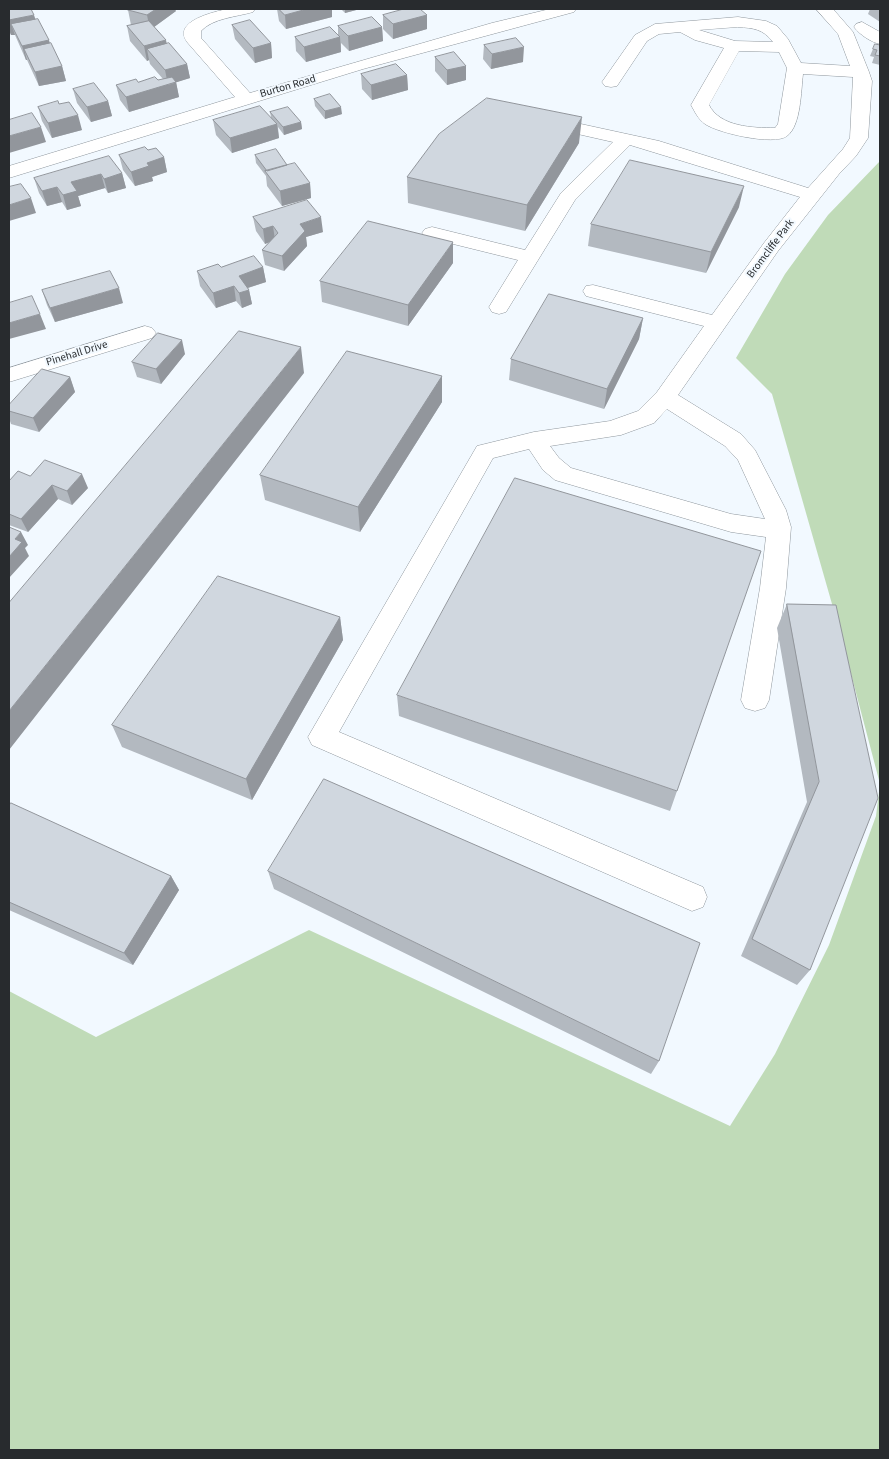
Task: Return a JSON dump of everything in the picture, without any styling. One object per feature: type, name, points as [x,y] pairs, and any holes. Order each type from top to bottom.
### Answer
[{"type":"street","points":[[246,9],[210,18],[196,25],[192,31],[193,39],[246,98]]},
{"type":"street","name":"Burton Road","points":[[9,172],[498,19],[568,9]]},
{"type":"street","name":"Bromcliffe Park","points":[[692,898],[322,738],[485,452],[534,440],[613,429],[646,417],[665,396],[771,247],[871,124],[863,80],[855,53],[845,32],[824,9]]},
{"type":"street","points":[[611,82],[641,38],[655,29],[738,22],[760,24],[771,29],[796,68],[786,125],[780,133],[760,134],[723,126],[705,116],[700,105],[734,46]]},
{"type":"street","points":[[680,27],[701,37],[734,46],[784,47]]},
{"type":"street","points":[[862,27],[880,39]]},
{"type":"street","points":[[796,68],[860,72]]},
{"type":"street","points":[[537,120],[653,145],[812,195]]},
{"type":"street","points":[[499,307],[568,197],[626,139]]},
{"type":"street","points":[[432,233],[530,257]]},
{"type":"street","points":[[593,291],[718,323]]},
{"type":"street","name":"Pinehall Drive","points":[[9,374],[145,334]]},
{"type":"street","points":[[665,396],[733,440],[747,456],[774,510],[779,527],[773,588],[756,700]]},
{"type":"street","points":[[534,440],[551,464],[563,474],[731,523],[762,528],[779,527]]},
{"type":"green space","points":[[880,161],[880,784],[840,632],[772,394],[736,358],[785,274],[828,215]]},
{"type":"green space","points":[[880,784],[880,1450],[9,1450],[9,991],[96,1037],[309,930],[730,1126],[775,1054],[829,945],[876,816]]},
{"type":"building","points":[[9,9],[31,9],[34,15],[9,20]]},
{"type":"building","points":[[156,9],[147,15],[128,10]]},
{"type":"building","points":[[279,9],[307,9],[285,15]]},
{"type":"building","points":[[404,9],[420,9],[427,15],[393,24],[383,15]]},
{"type":"building","points":[[372,17],[382,27],[348,36],[338,26]]},
{"type":"building","points":[[38,19],[49,40],[22,46],[11,24]]},
{"type":"building","points":[[250,20],[271,43],[253,48],[232,25]]},
{"type":"building","points":[[149,21],[166,40],[144,46],[127,26]]},
{"type":"building","points":[[330,27],[340,37],[304,47],[295,37]]},
{"type":"building","points":[[516,38],[524,47],[492,54],[484,45]]},
{"type":"building","points":[[51,43],[62,66],[35,72],[24,49]]},
{"type":"building","points":[[169,43],[187,64],[165,70],[147,49]]},
{"type":"building","points":[[875,44],[880,45],[880,56],[875,55],[877,50],[873,49]]},
{"type":"building","points":[[454,52],[466,66],[447,70],[435,57]]},
{"type":"building","points":[[396,64],[407,75],[371,85],[361,74]]},
{"type":"building","points":[[155,77],[158,80],[172,77],[176,82],[126,97],[116,85],[136,79],[138,82]]},
{"type":"building","points":[[94,83],[108,101],[87,107],[73,89]]},
{"type":"building","points":[[330,94],[341,107],[325,111],[314,99]]},
{"type":"building","points":[[487,98],[582,117],[527,205],[407,177],[439,134]]},
{"type":"building","points":[[58,101],[59,104],[69,102],[78,115],[48,123],[38,107]]},
{"type":"building","points":[[260,106],[277,124],[230,138],[213,120]]},
{"type":"building","points":[[288,107],[301,122],[283,127],[270,112]]},
{"type":"building","points":[[32,113],[41,127],[9,136],[9,120]]},
{"type":"building","points":[[145,147],[148,150],[156,148],[164,157],[147,163],[149,166],[131,172],[119,155]]},
{"type":"building","points":[[276,149],[287,165],[267,171],[255,155]]},
{"type":"building","points":[[109,156],[122,173],[104,179],[101,174],[71,182],[77,191],[63,195],[57,187],[42,191],[34,178]]},
{"type":"building","points":[[630,160],[744,186],[711,252],[591,224]]},
{"type":"building","points":[[295,163],[310,183],[280,191],[265,171]]},
{"type":"building","points":[[21,184],[31,198],[9,205],[9,187]]},
{"type":"building","points":[[307,200],[321,217],[300,224],[305,231],[282,256],[262,250],[278,233],[273,226],[263,229],[253,217]]},
{"type":"building","points":[[368,221],[453,242],[408,305],[320,281]]},
{"type":"building","points":[[254,256],[263,267],[239,276],[249,290],[239,293],[234,286],[213,293],[197,271],[218,264],[221,267]]},
{"type":"building","points":[[110,271],[119,288],[50,308],[42,290]]},
{"type":"building","points":[[549,294],[643,318],[607,389],[511,359]]},
{"type":"building","points":[[32,296],[40,314],[9,323],[9,303]]},
{"type":"building","points":[[239,331],[301,347],[9,711],[9,603]]},
{"type":"building","points":[[158,333],[182,340],[156,369],[132,362]]},
{"type":"building","points":[[347,351],[442,376],[358,507],[260,475]]},
{"type":"building","points":[[42,369],[70,377],[33,418],[9,411],[9,405]]},
{"type":"building","points":[[45,460],[82,474],[67,491],[52,485],[21,519],[9,514],[9,481],[18,471],[30,476]]},
{"type":"building","points":[[515,478],[761,551],[677,791],[397,695]]},
{"type":"building","points":[[9,527],[21,532],[15,539],[22,542],[9,557]]},
{"type":"building","points":[[218,576],[340,617],[246,779],[112,725]]},
{"type":"building","points":[[787,604],[836,605],[878,798],[810,970],[752,939],[819,782]]},
{"type":"building","points":[[324,779],[700,943],[659,1061],[268,871]]},
{"type":"building","points":[[11,803],[171,876],[124,953],[9,902],[9,806]]}]
